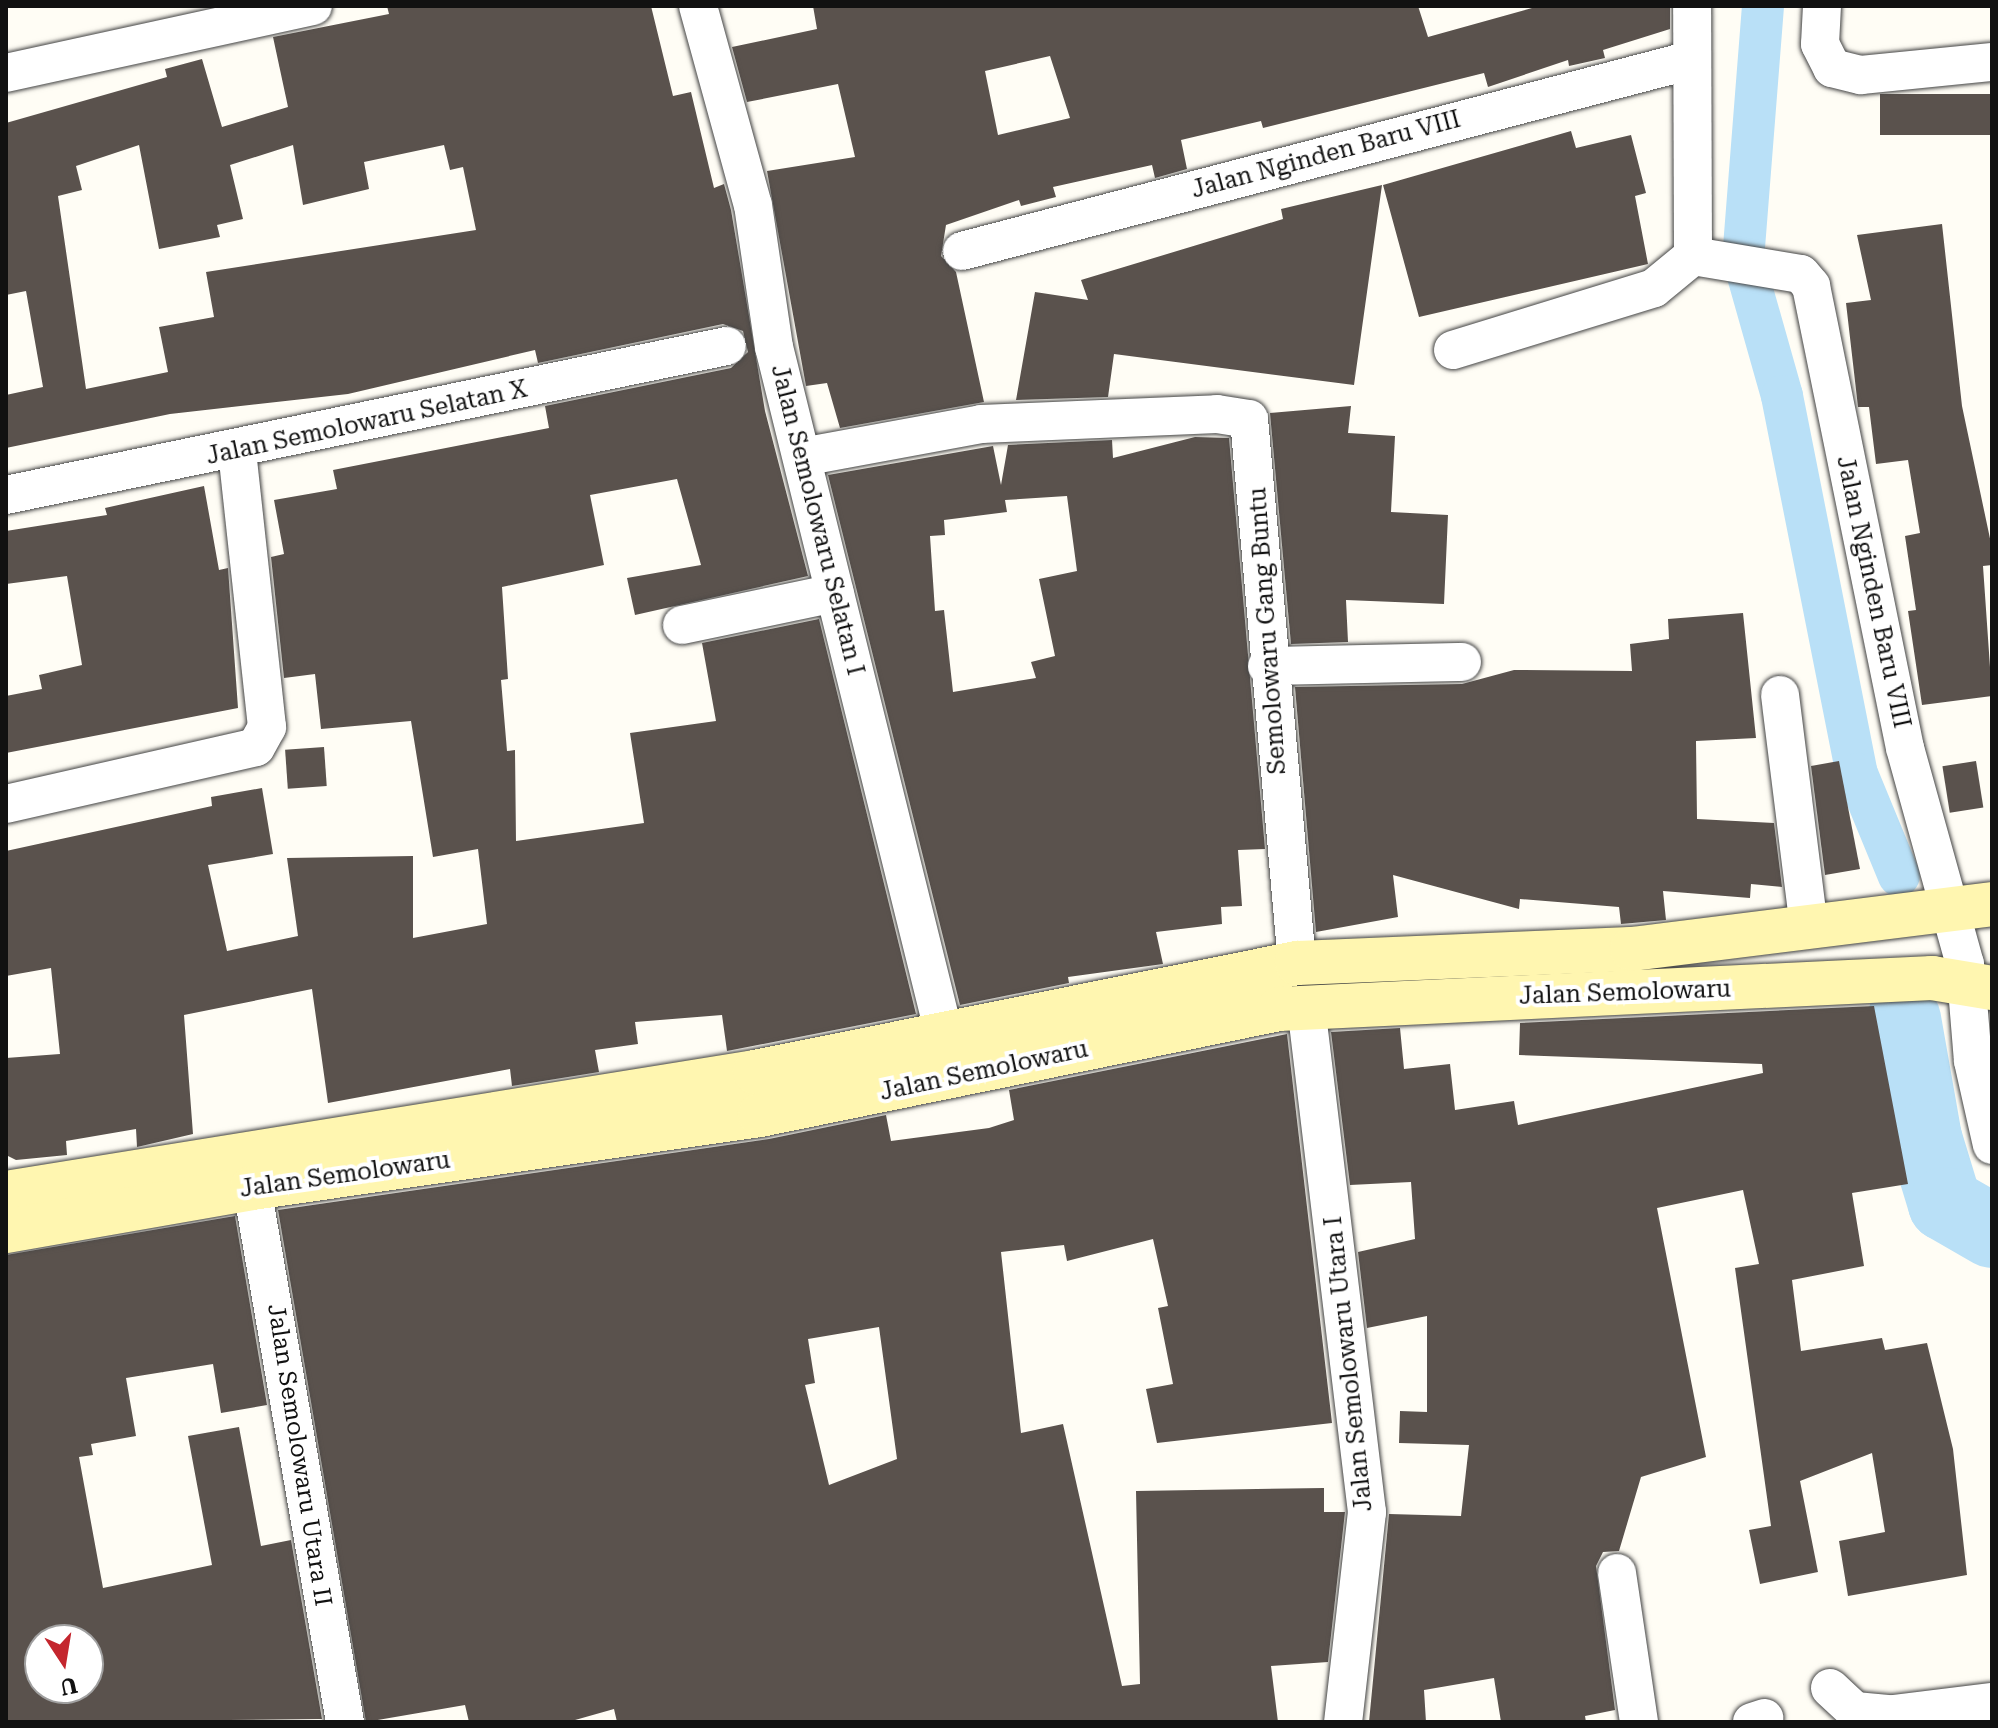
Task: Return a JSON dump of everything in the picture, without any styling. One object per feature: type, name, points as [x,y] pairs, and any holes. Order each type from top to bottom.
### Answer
[{"type":"main road","name":"Jalan Semolowaru","points":[[6,1193],[755,1072],[1297,963],[1541,956],[1863,922],[1961,947]]},
{"type":"main road","name":"Jalan Semolowaru","points":[[6,1231],[252,1188],[760,1115],[1306,1006],[1878,982],[1961,947]]},
{"type":"main road","points":[[755,1072],[760,1115]]},
{"type":"street","points":[[6,73],[313,6]]},
{"type":"street","name":"Jalan Semolowaru Selatan I","points":[[698,6],[753,205],[774,347],[944,1034]]},
{"type":"street","points":[[1453,350],[1654,288],[1693,256],[1692,6]]},
{"type":"street","points":[[1822,6],[1820,44],[1832,68],[1861,75],[1992,62]]},
{"type":"street","name":"Jalan Nginden Baru VIII","points":[[962,251],[1691,60]]},
{"type":"street","name":"Jalan Nginden Baru VIII","points":[[1693,256],[1801,274],[1815,298],[1905,748],[1961,947],[1973,1061],[1992,1145]]},
{"type":"street","name":"Jalan Semolowaru Selatan X","points":[[6,495],[237,452],[727,346]]},
{"type":"street","name":"Semolowaru Gang Buntu","points":[[802,457],[981,424],[1153,430],[1249,419],[1267,666],[1297,963]]},
{"type":"street","points":[[6,804],[256,747],[267,727],[237,452]]},
{"type":"street","points":[[682,625],[835,593]]},
{"type":"street","points":[[1267,666],[1462,662]]},
{"type":"street","points":[[1780,695],[1809,928]]},
{"type":"street","name":"Jalan Semolowaru Utara I","points":[[1306,1006],[1367,1512],[1343,1722]]},
{"type":"street","name":"Jalan Semolowaru Utara II","points":[[252,1188],[345,1722]]},
{"type":"street","points":[[1617,1573],[1639,1722]]},
{"type":"street","points":[[1830,1688],[1855,1711],[1992,1702]]},
{"type":"building","points":[[387,6],[651,6],[673,96],[691,92],[714,188],[724,184],[765,411],[808,576],[635,615],[627,578],[701,565],[677,479],[590,495],[604,565],[502,587],[508,679],[501,680],[507,751],[515,750],[516,841],[644,823],[630,733],[716,721],[702,643],[819,619],[916,1014],[727,1051],[722,1015],[635,1022],[638,1044],[595,1050],[599,1072],[512,1086],[510,1069],[328,1103],[312,989],[184,1015],[193,1134],[137,1147],[136,1129],[66,1141],[67,1155],[16,1160],[6,1155],[6,1058],[60,1054],[51,968],[6,976],[6,851],[212,806],[211,797],[262,788],[273,854],[208,865],[227,951],[298,936],[287,858],[413,856],[413,938],[487,924],[478,849],[433,857],[411,721],[321,729],[315,674],[284,678],[271,557],[284,554],[274,500],[337,489],[333,470],[549,428],[545,406],[731,368],[748,352],[743,331],[723,324],[538,363],[535,350],[348,394],[170,414],[6,448],[6,395],[43,387],[26,291],[6,295],[6,123],[167,77],[165,69],[202,59],[222,127],[288,107],[273,37],[389,14]],"holes":[[[139,145],[159,249],[220,237],[217,225],[243,219],[230,165],[293,145],[303,205],[369,189],[364,162],[444,145],[450,170],[463,167],[476,230],[206,272],[214,317],[159,327],[168,372],[86,389],[58,196],[82,190],[76,166]]]},
{"type":"building","points":[[813,6],[1418,6],[1428,37],[1539,6],[1670,6],[1670,29],[1603,50],[1605,58],[1569,66],[1568,60],[1488,87],[1484,73],[1263,128],[1261,121],[1181,140],[1187,169],[1155,178],[1152,165],[1053,187],[1056,197],[1021,206],[1019,200],[946,225],[941,256],[956,272],[984,402],[840,428],[827,383],[806,386],[767,171],[855,157],[838,84],[747,102],[732,47],[817,29]],"holes":[[[1050,56],[1070,118],[998,135],[985,71]]]},
{"type":"building","points":[[1880,94],[1992,94],[1992,135],[1880,135]]},
{"type":"building","points":[[1571,131],[1576,148],[1631,135],[1646,193],[1635,196],[1648,264],[1419,317],[1383,185]]},
{"type":"building","points":[[1382,185],[1354,385],[1114,354],[1108,397],[1016,400],[1035,292],[1088,300],[1081,280],[1283,219],[1281,209]]},
{"type":"building","points":[[1942,224],[1962,406],[1992,548],[1992,565],[1983,566],[1992,696],[1922,705],[1908,611],[1916,610],[1905,536],[1920,533],[1908,460],[1876,464],[1869,407],[1858,407],[1846,303],[1871,300],[1857,235]]},
{"type":"building","points":[[1351,406],[1348,433],[1395,436],[1391,512],[1448,515],[1444,604],[1346,600],[1348,642],[1291,644],[1270,413]]},
{"type":"building","points":[[1195,437],[1229,438],[1265,849],[1238,850],[1242,906],[1221,907],[1222,924],[1156,932],[1163,964],[1068,977],[1069,983],[960,1005],[828,475],[993,446],[1001,485],[1008,445],[1112,440],[1113,458]],"holes":[[[1067,496],[1077,571],[1039,579],[1055,656],[1031,662],[1036,678],[953,692],[944,610],[935,611],[930,536],[945,535],[944,520],[1007,512],[1005,500]]]},
{"type":"building","points":[[204,486],[219,570],[228,568],[238,708],[6,753],[6,696],[42,689],[39,675],[82,665],[67,576],[6,584],[6,531],[107,515],[105,508]]},
{"type":"building","points":[[1743,613],[1756,738],[1696,741],[1697,819],[1774,823],[1782,887],[1751,884],[1750,898],[1663,891],[1666,920],[1621,924],[1619,907],[1520,899],[1519,909],[1393,875],[1398,917],[1316,932],[1295,687],[1462,684],[1514,670],[1632,671],[1630,644],[1669,639],[1668,619]]},
{"type":"building","points":[[324,747],[327,786],[288,789],[285,750]]},
{"type":"building","points":[[1839,761],[1860,869],[1825,875],[1811,766]]},
{"type":"building","points":[[1976,761],[1983,807],[1950,813],[1942,766]]},
{"type":"building","points":[[1874,1006],[1908,1184],[1852,1193],[1864,1266],[1792,1280],[1801,1351],[1882,1338],[1885,1350],[1927,1343],[1953,1449],[1967,1575],[1848,1596],[1839,1541],[1885,1532],[1872,1453],[1800,1481],[1818,1572],[1760,1584],[1749,1530],[1771,1526],[1735,1268],[1759,1264],[1743,1190],[1657,1208],[1706,1457],[1641,1477],[1619,1551],[1603,1552],[1596,1566],[1615,1710],[1585,1716],[1586,1722],[1501,1722],[1494,1678],[1424,1690],[1426,1722],[1369,1722],[1389,1514],[1461,1516],[1469,1445],[1399,1443],[1400,1411],[1427,1412],[1427,1316],[1367,1328],[1358,1252],[1415,1239],[1411,1182],[1350,1185],[1331,1032],[1400,1028],[1404,1069],[1450,1064],[1455,1110],[1514,1101],[1518,1125],[1763,1073],[1762,1064],[1519,1055],[1520,1023]]},
{"type":"building","points":[[1287,1034],[1332,1423],[1157,1443],[1146,1389],[1173,1384],[1158,1308],[1168,1306],[1153,1239],[1067,1261],[1064,1245],[1001,1252],[1021,1433],[1063,1424],[1122,1686],[1140,1684],[1136,1491],[1324,1488],[1324,1512],[1345,1512],[1328,1662],[1271,1666],[1278,1722],[617,1722],[614,1709],[568,1722],[469,1722],[465,1705],[366,1722],[278,1210],[769,1139],[886,1115],[891,1141],[989,1128],[1014,1120],[1009,1090]],"holes":[[[879,1327],[897,1459],[829,1485],[805,1385],[815,1383],[808,1339]]]},
{"type":"building","points":[[235,1216],[267,1405],[221,1413],[213,1364],[126,1378],[136,1436],[91,1444],[93,1455],[79,1457],[103,1588],[212,1565],[188,1436],[239,1427],[261,1546],[291,1540],[322,1719],[6,1722],[6,1255]]},
{"type":"waterway","points":[[1763,6],[1743,258],[1782,396],[1857,774],[1899,876]]},
{"type":"waterway","points":[[1904,1019],[1925,1138],[1945,1204],[1992,1231]]}]
